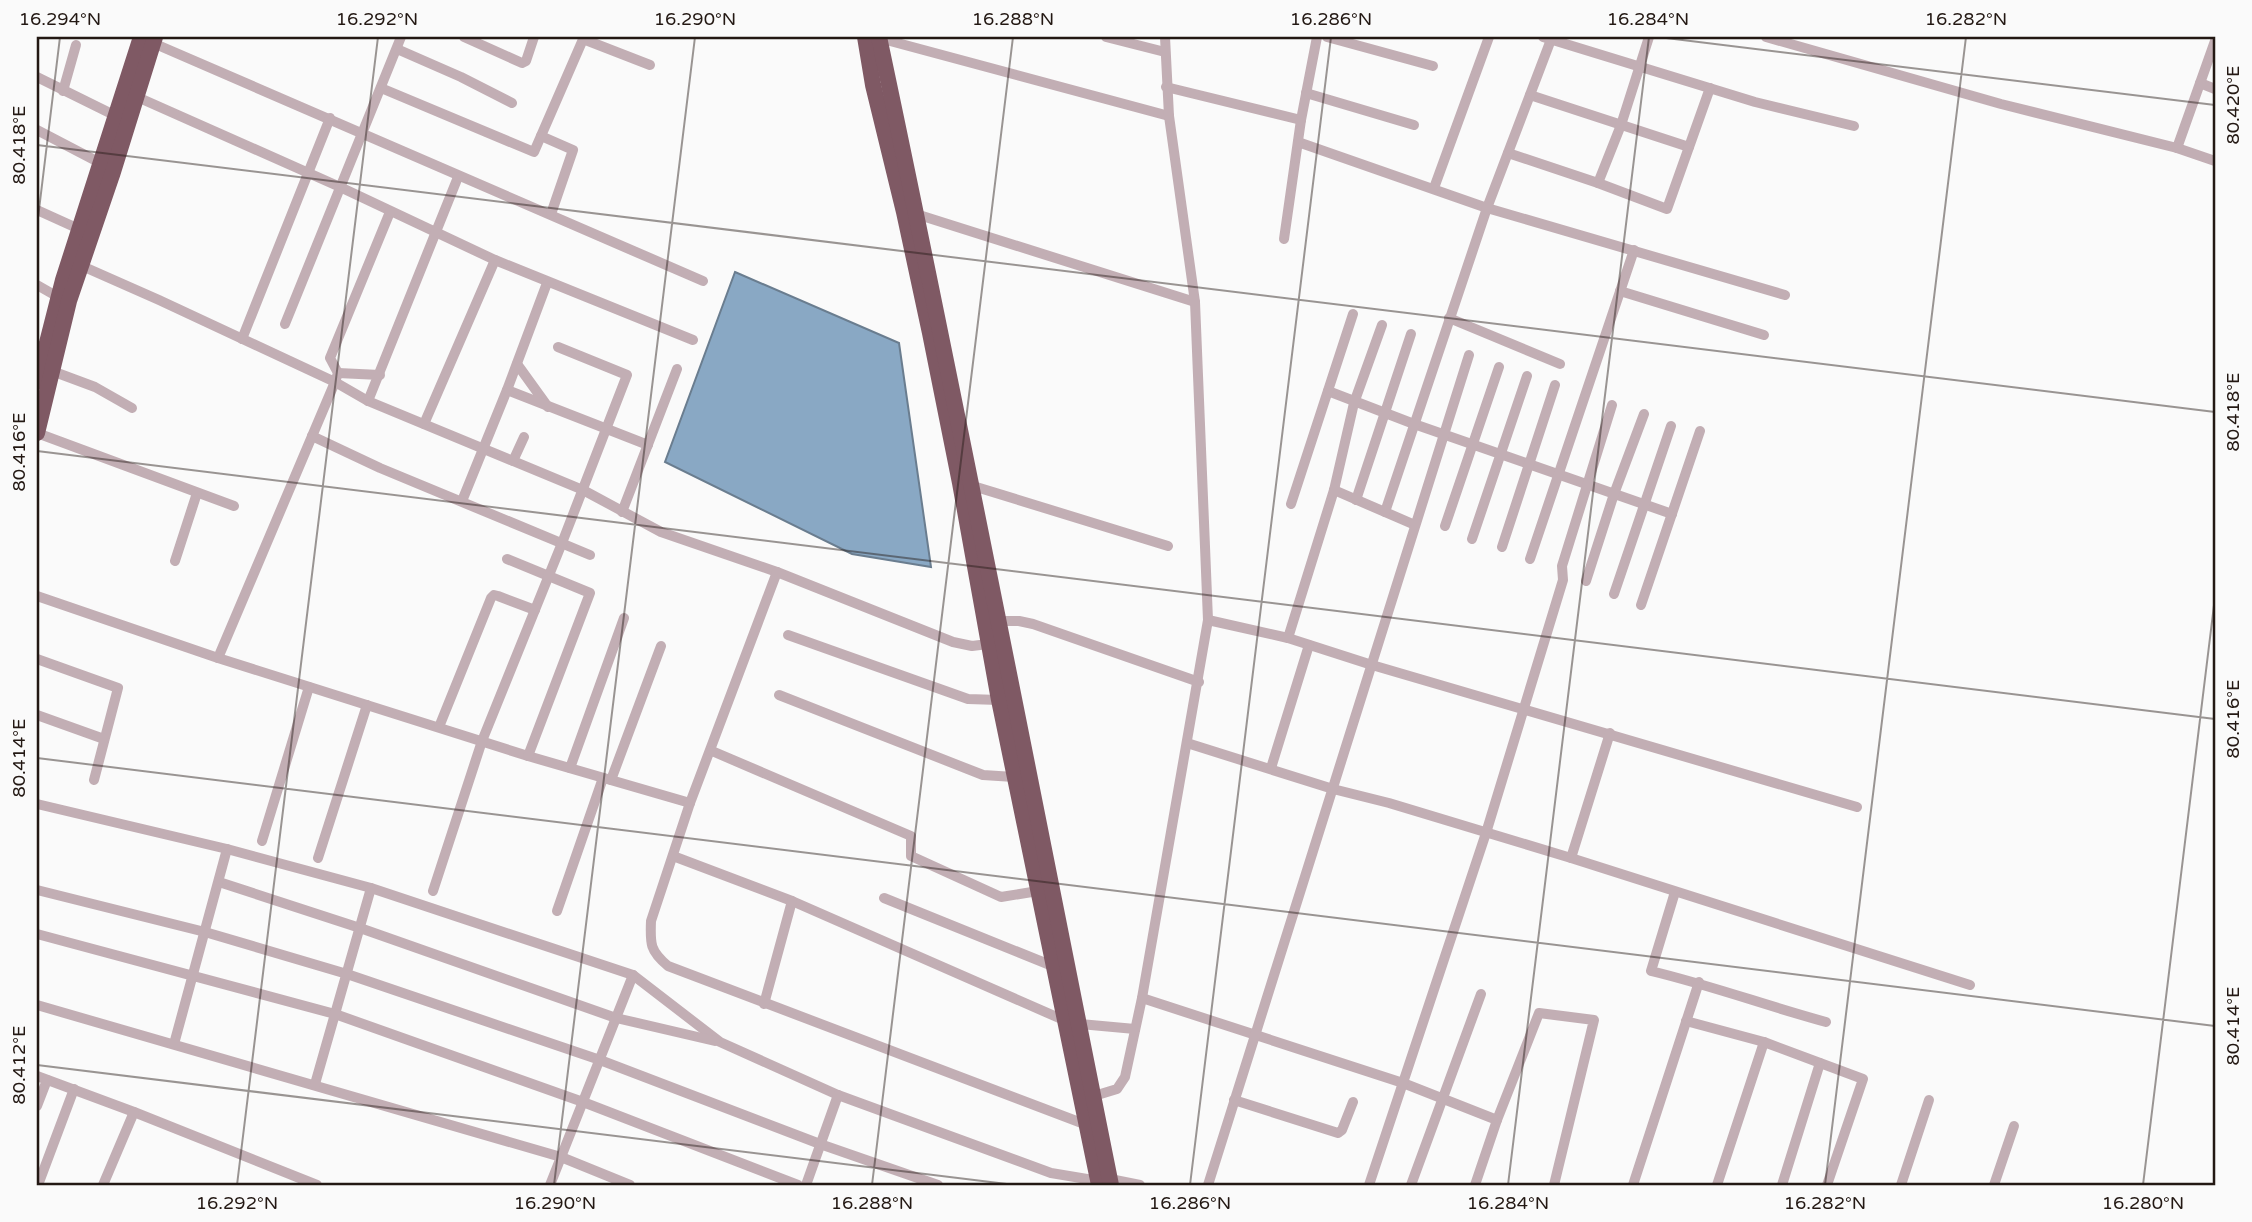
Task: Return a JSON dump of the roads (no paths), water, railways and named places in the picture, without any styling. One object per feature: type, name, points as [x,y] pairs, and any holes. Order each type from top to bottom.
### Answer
[{"type":"highway","points":[[875,37],[916,214],[973,486],[1073,1022],[1087,1125],[1105,1183]]},
{"type":"highway","points":[[875,37],[873,85],[930,333],[988,644],[1038,891],[1055,967],[1094,1096],[1105,1183]]},
{"type":"highway","points":[[37,382],[58,297],[79,229],[135,96],[146,38]]},
{"type":"highway","points":[[37,433],[69,301],[82,266],[107,166],[116,116],[146,38]]},
{"type":"street","points":[[285,324],[401,37]]},
{"type":"street","points":[[464,37],[522,63],[526,61],[534,37]]},
{"type":"street","points":[[875,37],[1169,116]]},
{"type":"street","points":[[1106,37],[1166,52]]},
{"type":"street","points":[[1094,1096],[1117,1089],[1122,1084],[1142,998],[1208,620],[1195,302],[1169,116],[1164,37]]},
{"type":"street","points":[[1284,239],[1301,120],[1317,37]]},
{"type":"street","points":[[1327,37],[1433,66]]},
{"type":"street","points":[[1434,188],[1489,37]]},
{"type":"street","points":[[1598,183],[1621,125],[1649,37]]},
{"type":"street","points":[[1766,37],[2001,104],[2177,148],[2215,161]]},
{"type":"street","points":[[146,38],[363,132],[458,177],[551,214],[703,281]]},
{"type":"street","points":[[381,88],[534,152],[584,38],[650,65]]},
{"type":"street","points":[[1385,512],[1487,208],[1549,38],[1755,102],[1854,126]]},
{"type":"street","points":[[2177,148],[2215,41]]},
{"type":"street","points":[[63,92],[76,45]]},
{"type":"street","points":[[397,49],[512,103]]},
{"type":"street","points":[[37,77],[116,116]]},
{"type":"street","points":[[2200,83],[2215,89]]},
{"type":"street","points":[[1166,87],[1301,120]]},
{"type":"street","points":[[1508,153],[1667,209],[1710,88]]},
{"type":"street","points":[[1306,93],[1414,125]]},
{"type":"street","points":[[1530,95],[1689,147]]},
{"type":"street","points":[[135,96],[547,283],[693,340]]},
{"type":"street","points":[[242,339],[330,118]]},
{"type":"street","points":[[37,130],[107,166]]},
{"type":"street","points":[[541,136],[573,150],[551,214]]},
{"type":"street","points":[[1298,142],[1487,208],[1785,295]]},
{"type":"street","points":[[368,401],[458,177]]},
{"type":"street","points":[[37,210],[79,229]]},
{"type":"street","points":[[218,658],[336,377],[330,358],[390,212]]},
{"type":"street","points":[[916,214],[1195,302]]},
{"type":"street","points":[[1530,559],[1634,250]]},
{"type":"street","points":[[424,424],[495,260]]},
{"type":"street","points":[[82,266],[242,339],[336,377],[368,401],[583,490],[661,532],[778,572],[953,642],[972,646],[988,644]]},
{"type":"street","points":[[461,501],[547,283]]},
{"type":"street","points":[[37,285],[58,297]]},
{"type":"street","points":[[1620,291],[1764,335]]},
{"type":"street","points":[[1291,504],[1353,314]]},
{"type":"street","points":[[1450,318],[1560,364]]},
{"type":"street","points":[[1289,638],[1334,490],[1354,403],[1382,325]]},
{"type":"street","points":[[1356,500],[1411,334]]},
{"type":"street","points":[[433,891],[482,741],[627,375],[558,347]]},
{"type":"street","points":[[1208,1185],[1469,355]]},
{"type":"street","points":[[517,364],[548,408]]},
{"type":"street","points":[[1445,526],[1499,367]]},
{"type":"street","points":[[622,512],[677,369]]},
{"type":"street","points":[[52,372],[95,387],[132,408]]},
{"type":"street","points":[[336,377],[380,375]]},
{"type":"street","points":[[1472,539],[1527,376]]},
{"type":"street","points":[[1502,547],[1555,385]]},
{"type":"street","points":[[507,390],[648,445]]},
{"type":"street","points":[[1328,391],[1354,403],[1672,514]]},
{"type":"street","points":[[1369,1185],[1486,833],[1563,580],[1562,566],[1586,484],[1612,405]]},
{"type":"street","points":[[1586,581],[1644,414]]},
{"type":"street","points":[[1615,594],[1671,426]]},
{"type":"street","points":[[1641,605],[1700,431]]},
{"type":"street","points":[[37,433],[234,506]]},
{"type":"street","points":[[312,436],[380,468],[590,555]]},
{"type":"street","points":[[513,461],[524,437]]},
{"type":"street","points":[[973,486],[1168,546]]},
{"type":"street","points":[[1334,490],[1415,525]]},
{"type":"street","points":[[175,561],[197,493]]},
{"type":"street","points":[[507,559],[590,593],[528,756]]},
{"type":"street","points":[[778,572],[690,803],[651,921],[650,941],[655,955],[668,966],[764,1004],[1087,1125]]},
{"type":"street","points":[[37,596],[309,687],[528,756],[690,803]]},
{"type":"street","points":[[439,727],[491,598],[498,596],[535,610]]},
{"type":"street","points":[[570,768],[624,618]]},
{"type":"street","points":[[1208,620],[1289,638],[1372,665],[1857,807]]},
{"type":"street","points":[[998,621],[1033,624],[1199,682]]},
{"type":"street","points":[[788,635],[968,699],[999,700]]},
{"type":"street","points":[[1271,768],[1309,645]]},
{"type":"street","points":[[557,911],[661,646]]},
{"type":"street","points":[[37,659],[118,688],[94,780]]},
{"type":"street","points":[[262,841],[309,687]]},
{"type":"street","points":[[779,695],[983,775],[1014,777]]},
{"type":"street","points":[[318,858],[367,705]]},
{"type":"street","points":[[37,715],[104,738]]},
{"type":"street","points":[[1571,858],[1610,733]]},
{"type":"street","points":[[1186,743],[1571,858],[1970,985]]},
{"type":"street","points":[[712,751],[911,836],[911,856],[1001,897],[1038,891]]},
{"type":"street","points":[[37,804],[227,849],[371,888],[633,975],[720,1042]]},
{"type":"street","points":[[174,1044],[227,849]]},
{"type":"street","points":[[673,856],[792,901],[1073,1022],[1135,1029]]},
{"type":"street","points":[[219,882],[360,928],[616,1018],[720,1042],[838,1094],[1051,1172],[1105,1183],[1140,1185]]},
{"type":"street","points":[[315,1084],[371,888]]},
{"type":"street","points":[[37,890],[205,932],[347,974],[600,1060],[820,1144],[938,1185]]},
{"type":"street","points":[[1675,892],[1651,971],[1699,982],[1779,1010],[1826,1022]]},
{"type":"street","points":[[884,898],[1055,967]]},
{"type":"street","points":[[764,1004],[792,901]]},
{"type":"street","points":[[37,934],[335,1014],[583,1102],[798,1185]]},
{"type":"street","points":[[550,1185],[633,975]]},
{"type":"street","points":[[1633,1185],[1699,982]]},
{"type":"street","points":[[1411,1185],[1481,994]]},
{"type":"street","points":[[1142,998],[1403,1083],[1497,1120]]},
{"type":"street","points":[[37,1005],[561,1157],[630,1185]]},
{"type":"street","points":[[1475,1185],[1539,1013],[1594,1020],[1554,1185]]},
{"type":"street","points":[[1686,1021],[1764,1042],[1863,1079],[1827,1185]]},
{"type":"street","points":[[1717,1185],[1764,1042]]},
{"type":"street","points":[[1782,1185],[1820,1063]]},
{"type":"street","points":[[37,1106],[42,1078],[134,1112],[299,1182],[317,1185]]},
{"type":"street","points":[[38,1185],[74,1089]]},
{"type":"street","points":[[806,1185],[838,1094]]},
{"type":"street","points":[[1901,1185],[1929,1100]]},
{"type":"street","points":[[1234,1101],[1338,1133],[1342,1130],[1353,1102]]},
{"type":"street","points":[[103,1185],[134,1112]]},
{"type":"street","points":[[1994,1185],[2014,1126]]},
{"type":"street","points":[[1047,1185],[1051,1172]]},
{"type":"water","points":[[735,272],[899,343],[931,567],[852,554],[665,462]]}]
